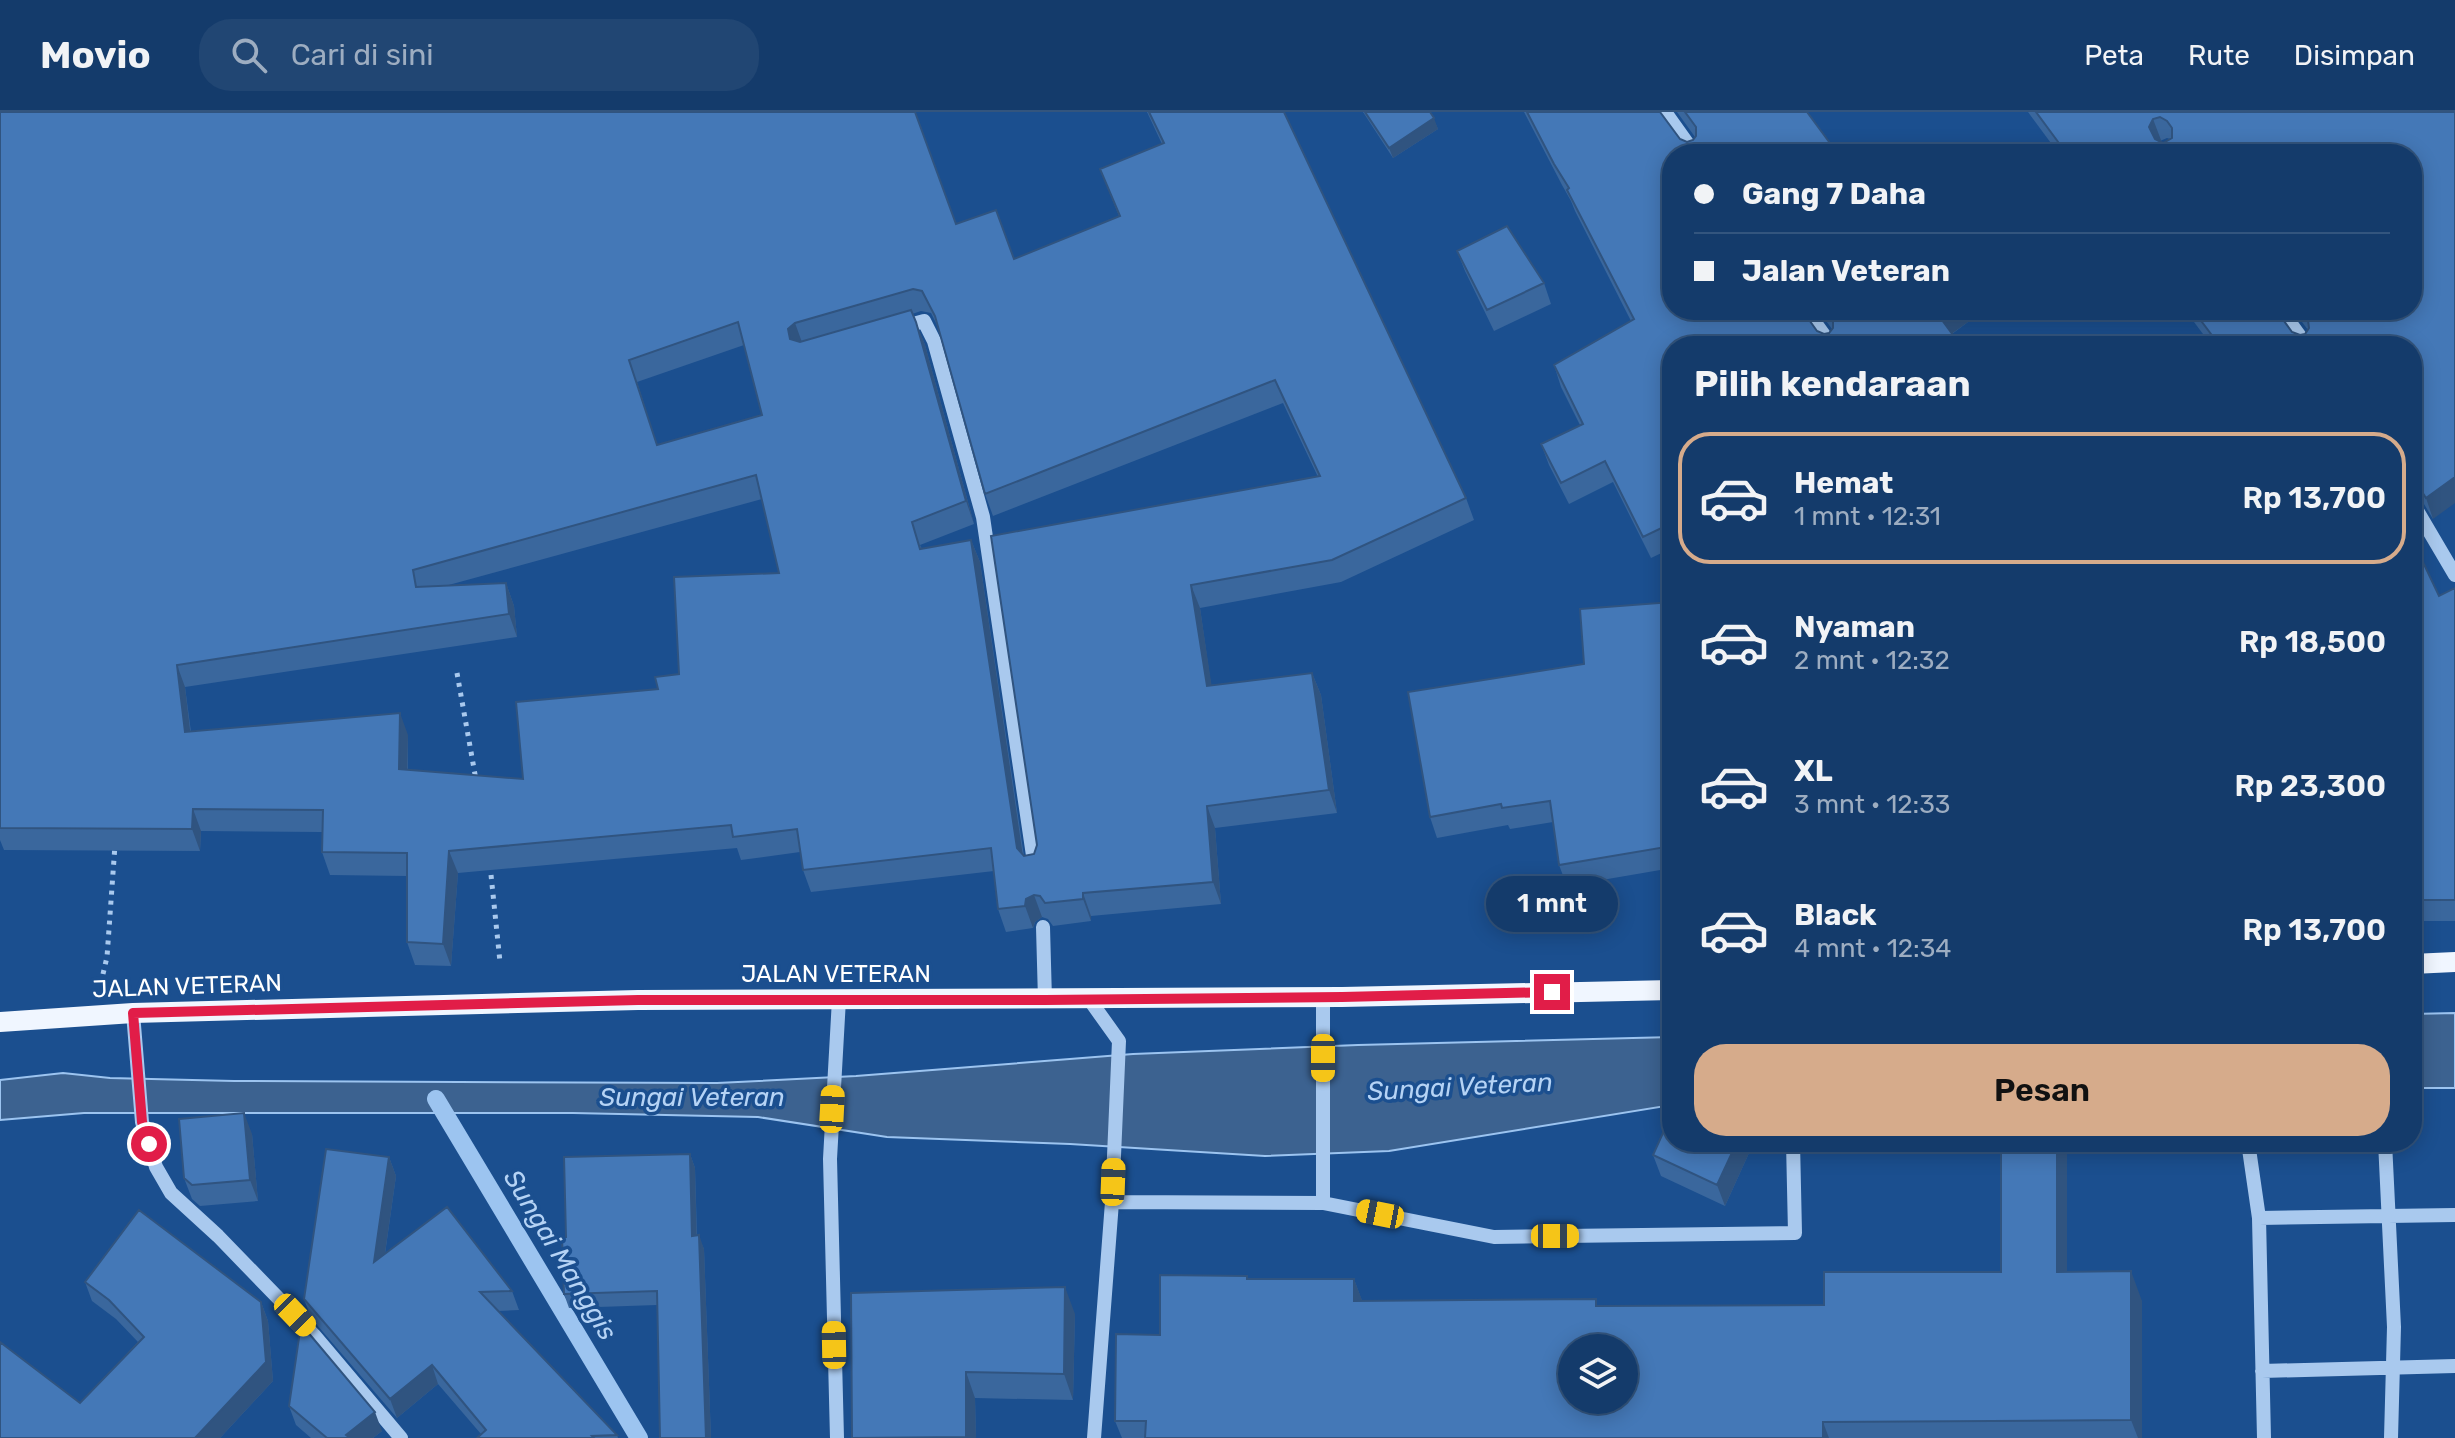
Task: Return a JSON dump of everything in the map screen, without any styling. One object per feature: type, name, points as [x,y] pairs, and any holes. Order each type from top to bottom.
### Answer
[{"type":"main road","points":[[2422,964],[2455,962]]},
{"type":"main road","name":"JALAN VETERAN","points":[[0,1022],[133,1013],[504,1003],[1323,997],[1662,990]]},
{"type":"street","points":[[1665,112],[1688,144]]},
{"type":"street","points":[[880,334],[924,321],[934,341],[983,517],[1035,869]]},
{"type":"street","points":[[2422,519],[2455,575]]},
{"type":"street","points":[[1043,927],[1045,1000]]},
{"type":"street","points":[[1323,997],[1323,1203]]},
{"type":"street","points":[[837,1438],[830,1159],[839,999]]},
{"type":"street","points":[[1089,999],[1119,1041],[1112,1202],[1094,1438]]},
{"type":"street","points":[[133,1013],[142,1122],[156,1167],[171,1193],[218,1236],[314,1335],[401,1438]]},
{"type":"street","points":[[1112,1202],[1323,1203],[1494,1237],[1795,1233],[1793,1152]]},
{"type":"street","points":[[2249,1152],[2259,1218],[2264,1438]]},
{"type":"street","points":[[2385,1152],[2394,1327],[2391,1438]]},
{"type":"street","points":[[2259,1218],[2455,1215]]},
{"type":"street","points":[[2262,1371],[2455,1366]]},
{"type":"path","points":[[457,673],[476,783]]},
{"type":"path","points":[[95,1015],[107,957],[115,832]]},
{"type":"path","points":[[490,861],[504,1003]]},
{"type":"water","points":[[2455,1013],[2455,1088],[2422,1088],[2422,1014]]},
{"type":"water","name":"Sungai Veteran","points":[[1662,1037],[1662,1107],[1389,1151],[1265,1156],[887,1137],[758,1117],[573,1113],[84,1113],[0,1120],[0,1080],[63,1073],[110,1078],[234,1081],[717,1083],[856,1076],[1133,1054]]},
{"type":"building","points":[[0,112],[915,112],[956,224],[996,210],[1014,259],[1120,216],[1100,169],[1164,143],[1149,112],[1284,112],[1466,498],[1332,560],[1191,585],[1207,686],[1312,673],[1329,790],[1207,806],[1213,882],[1083,893],[1083,899],[1045,903],[1040,896],[1034,895],[1026,899],[1025,906],[998,909],[991,848],[803,870],[797,829],[733,837],[731,825],[449,851],[443,944],[407,942],[407,853],[322,852],[323,810],[193,809],[192,829],[0,828]],"holes":[[[913,289],[922,291],[935,316],[985,494],[1275,380],[1320,476],[991,536],[1037,845],[1034,854],[1024,856],[1017,848],[971,540],[920,549],[912,522],[966,501],[911,310],[800,342],[790,339],[788,329],[795,323]],[[738,322],[762,415],[657,445],[629,360]],[[756,475],[779,573],[674,577],[679,674],[655,677],[658,689],[516,702],[523,779],[399,769],[400,713],[185,732],[177,665],[509,614],[506,583],[416,587],[413,570]]]},
{"type":"building","points":[[1365,112],[1430,112],[1434,118],[1389,148]]},
{"type":"building","points":[[1527,112],[1660,112],[1680,139],[1687,142],[1696,136],[1696,127],[1685,112],[1807,112],[1831,144],[1662,144],[1662,320],[1809,320],[1817,331],[1824,334],[1833,328],[1833,320],[1942,320],[1954,336],[1662,336],[1662,528],[1643,537],[1605,461],[1561,483],[1541,444],[1583,424],[1554,365],[1634,319]]},
{"type":"building","points":[[2036,112],[2455,112],[2455,477],[2426,498],[2422,492],[2422,336],[2212,336],[2200,320],[2283,320],[2292,332],[2300,335],[2309,328],[2308,320],[2422,320],[2422,144],[2060,144]],"holes":[[[2160,117],[2172,128],[2172,138],[2163,143],[2155,139],[2149,127],[2153,119]]]},
{"type":"building","points":[[1507,226],[1544,283],[1487,310],[1457,251]]},
{"type":"building","points":[[2422,560],[2439,596],[2455,588],[2455,900],[2422,900]]},
{"type":"building","points":[[1662,603],[1662,848],[1559,865],[1550,801],[1502,808],[1501,804],[1430,817],[1408,692],[1584,664],[1580,609]]},
{"type":"building","points":[[244,1113],[250,1180],[192,1185],[184,1178],[179,1119]]},
{"type":"building","points":[[1662,1135],[1662,1152],[1732,1152],[1717,1185],[1653,1155]]},
{"type":"building","points":[[326,1149],[389,1157],[374,1262],[447,1207],[512,1291],[480,1292],[617,1435],[592,1436],[594,1438],[477,1438],[486,1430],[432,1365],[390,1399],[304,1299]]},
{"type":"building","points":[[2001,1152],[2057,1152],[2057,1272],[2131,1271],[2131,1420],[1823,1422],[1823,1438],[1145,1438],[1146,1421],[1115,1421],[1116,1334],[1160,1335],[1160,1275],[1354,1279],[1354,1301],[1596,1299],[1596,1306],[1824,1305],[1824,1272],[2001,1272]]},
{"type":"building","points":[[690,1154],[692,1236],[699,1235],[706,1438],[660,1438],[657,1291],[564,1294],[564,1157]]},
{"type":"building","points":[[139,1210],[261,1302],[266,1362],[195,1438],[0,1438],[0,1342],[80,1403],[144,1337],[109,1300],[85,1282]]},
{"type":"building","points":[[1065,1287],[1064,1374],[966,1372],[966,1437],[852,1438],[851,1293]]},
{"type":"building","points":[[301,1324],[375,1412],[346,1435],[350,1438],[327,1438],[289,1406]]},
{"type":"waterway","name":"Sungai Manggis","points":[[436,1099],[639,1438]]},
{"type":"route","points":[[149,1144],[142,1122],[133,1013],[638,1000],[1045,1000],[1552,992]]}]
